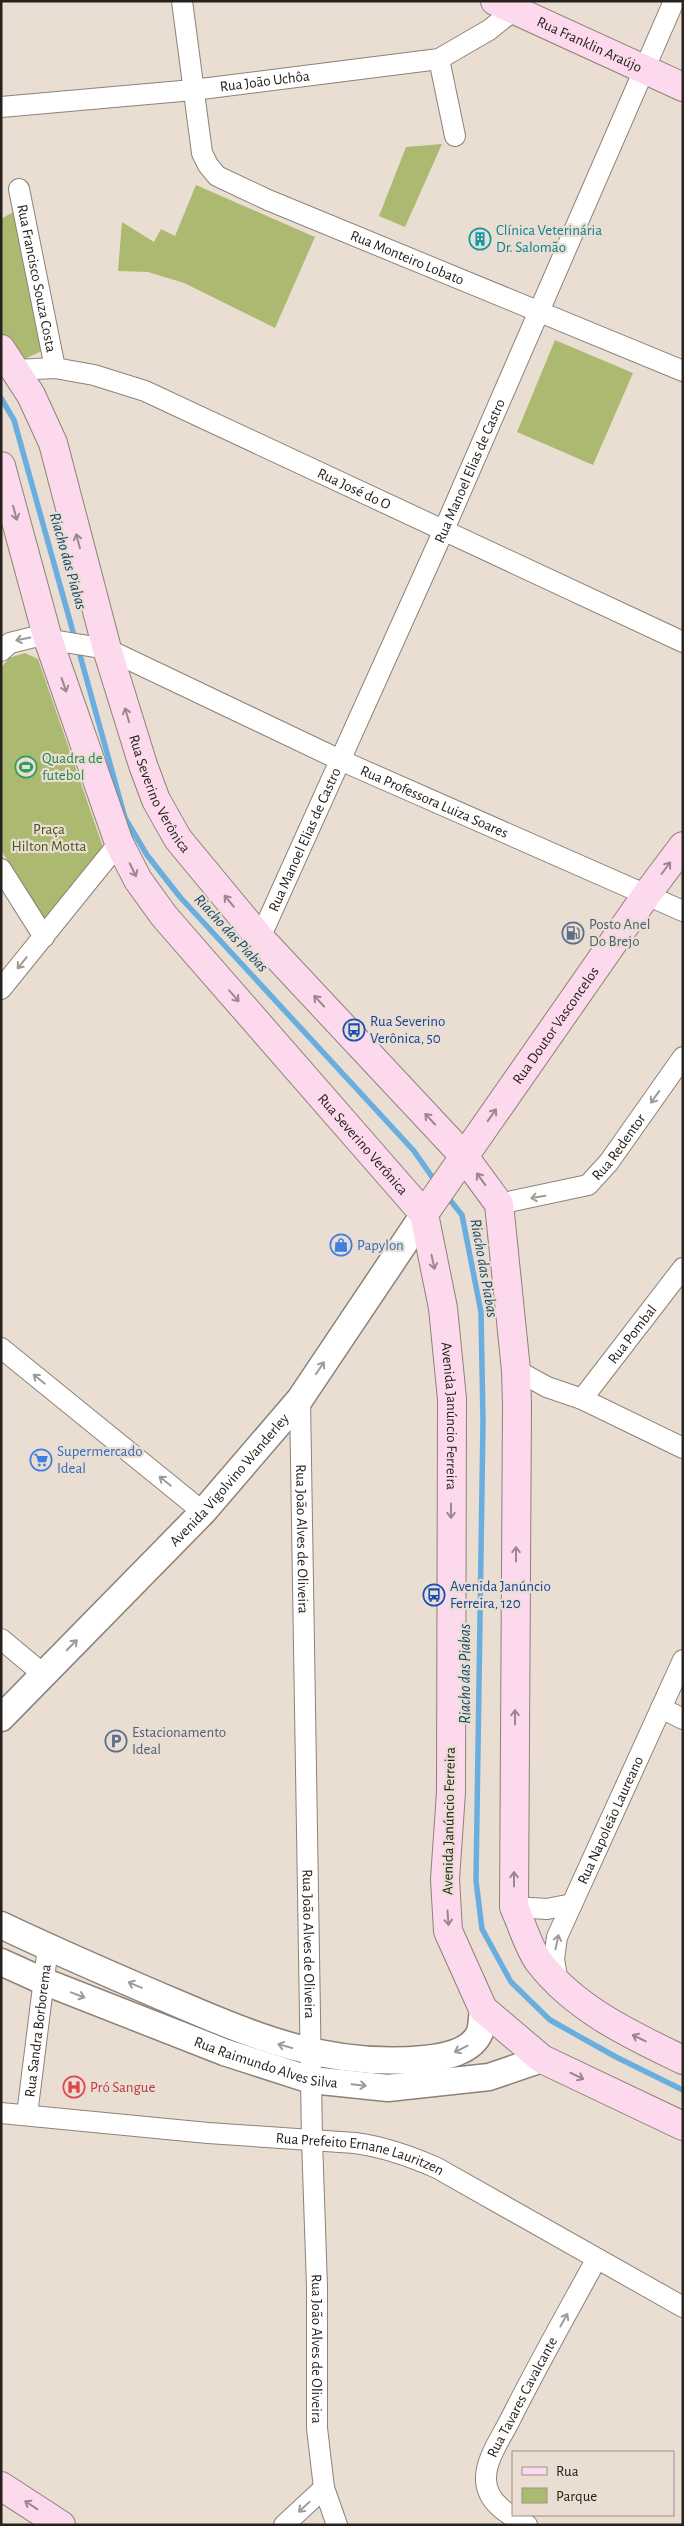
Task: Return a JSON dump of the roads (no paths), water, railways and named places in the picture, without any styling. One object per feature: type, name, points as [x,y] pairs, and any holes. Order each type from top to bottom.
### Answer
[{"type":"main road","name":"Rua Franklin Araújo","points":[[504,6],[683,87]]},
{"type":"main road","name":"Rua Severino Verônica","points":[[8,359],[31,395],[52,443],[107,650],[156,800],[178,840],[260,938],[459,1162]]},
{"type":"main road","name":"Rua Severino Verônica","points":[[1,466],[48,639],[120,843],[138,880],[164,916],[426,1210]]},
{"type":"main road","name":"Rua Doutor Vasconcelos","points":[[426,1210],[647,894],[683,846]]},
{"type":"main road","points":[[459,1162],[499,1204],[516,1370],[514,1907],[538,1961],[572,1996],[619,2029],[683,2060]]},
{"type":"main road","name":"Avenida Janúncio Ferreira","points":[[426,1210],[443,1308],[452,1398],[450,1792],[445,1879],[448,1931],[483,2009],[542,2059],[683,2126]]},
{"type":"main road","points":[[1,2486],[61,2525]]},
{"type":"street","name":"Rua Monteiro Lobato","points":[[182,1],[192,90],[202,153],[208,165],[217,176],[268,200],[683,371]]},
{"type":"street","name":"Rua Manoel Elias de Castro","points":[[260,938],[444,532],[674,1]]},
{"type":"street","name":"Rua João Uchôa","points":[[1,107],[192,90],[439,59],[488,30],[504,6]]},
{"type":"street","points":[[439,59],[455,136]]},
{"type":"street","name":"Rua Francisco Souza Costa","points":[[19,189],[55,368]]},
{"type":"street","name":"Rua José do O","points":[[8,359],[94,375],[144,391],[683,642]]},
{"type":"street","name":"Rua Professora Luiza Soares","points":[[1,650],[10,643],[21,639],[48,639],[107,650],[340,760],[683,911]]},
{"type":"street","points":[[1,989],[120,843]]},
{"type":"street","points":[[1,869],[44,937]]},
{"type":"street","name":"Rua Redentor","points":[[499,1204],[565,1192],[588,1185],[609,1162],[683,1057]]},
{"type":"street","name":"Avenida Vigolvino Wanderley","points":[[1,1718],[203,1512],[300,1399],[426,1210]]},
{"type":"street","name":"Rua Pombal","points":[[582,1400],[683,1268]]},
{"type":"street","points":[[1,1348],[203,1512]]},
{"type":"street","points":[[516,1370],[547,1387],[582,1400],[683,1448]]},
{"type":"street","name":"Rua João Alves de Oliveira","points":[[300,1399],[312,2140],[317,2287],[317,2428],[324,2488],[337,2525]]},
{"type":"street","points":[[1,1639],[43,1674]]},
{"type":"street","name":"Rua Napoleão Laureano","points":[[558,1983],[554,1959],[557,1937],[683,1660]]},
{"type":"street","points":[[661,1708],[683,1719]]},
{"type":"street","points":[[514,1907],[547,1909],[572,1904]]},
{"type":"street","name":"Rua Raimundo Alves Silva","points":[[1,1925],[228,2025],[281,2045],[340,2058],[390,2062],[439,2058],[466,2048],[479,2032],[483,2009]]},
{"type":"street","name":"Rua Sandra Borborema","points":[[27,2115],[48,1947]]},
{"type":"street","name":"Rua Raimundo Alves Silva","points":[[1,1962],[43,1982],[224,2052],[311,2080],[388,2088],[489,2077],[542,2059]]},
{"type":"street","name":"Rua Prefeito Ernane Lauritzen","points":[[1,2113],[208,2133],[377,2146],[402,2153],[437,2168],[596,2260],[683,2307]]},
{"type":"street","name":"Rua Tavares Cavalcante","points":[[527,2525],[509,2515],[496,2504],[489,2493],[487,2469],[520,2400],[596,2260]]},
{"type":"street","points":[[284,2525],[324,2488]]},
{"type":"waterway","name":"Riacho das Piabas","points":[[1,398],[14,420],[75,639]]},
{"type":"waterway","name":"Riacho das Piabas","points":[[78,648],[125,818],[147,855],[180,897],[414,1151],[437,1184]]},
{"type":"waterway","name":"Riacho das Piabas","points":[[446,1195],[462,1215],[481,1312],[483,1421],[476,1881],[482,1929],[511,1982],[550,2020],[616,2057],[683,2090]]},
{"type":"place","name":"Clínica Veterinária Dr. Salomão","points":[[480,239]]},
{"type":"place","name":"Quadra de futebol","points":[[26,767]]},
{"type":"place","name":"Posto Anel Do Brejo","points":[[573,933]]},
{"type":"place","name":"Rua Severino Verônica, 50","points":[[354,1030]]},
{"type":"place","name":"Papylon","points":[[341,1245]]},
{"type":"place","name":"Supermercado Ideal","points":[[41,1460]]},
{"type":"place","name":"Avenida Janúncio Ferreira, 120","points":[[434,1595]]},
{"type":"place","name":"Estacionamento Ideal","points":[[116,1741]]},
{"type":"place","name":"Pró Sangue","points":[[74,2087]]},
{"type":"park label","name":"Praça Hilton Motta","points":[[49,838]]}]
